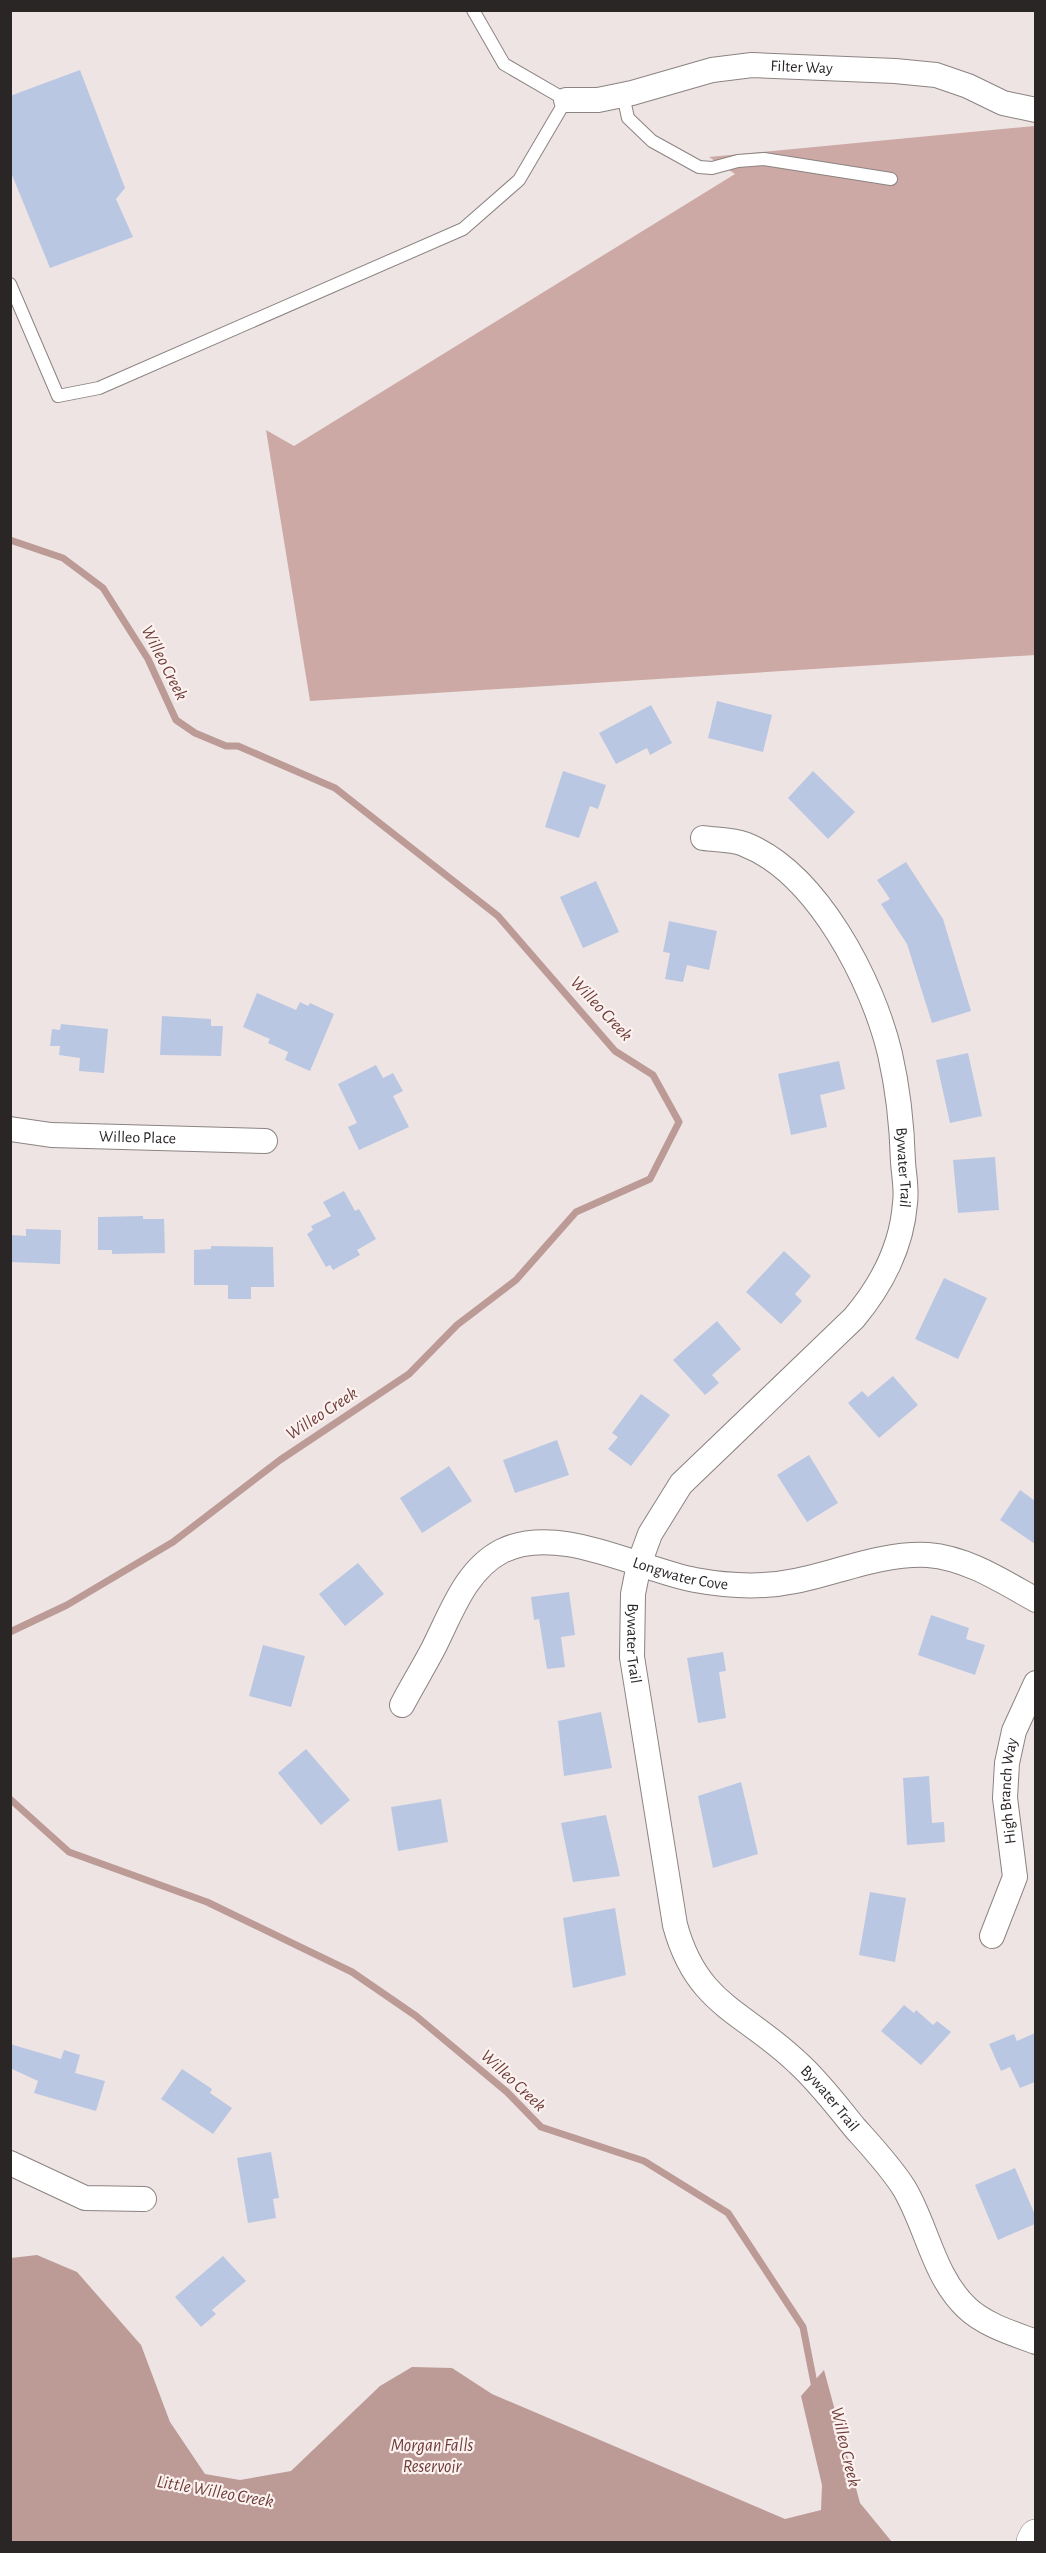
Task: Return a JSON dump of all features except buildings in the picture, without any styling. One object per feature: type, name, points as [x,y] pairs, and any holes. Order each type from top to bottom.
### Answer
[{"type":"street","name":"Filter Way","points":[[566,100],[598,100],[712,70],[752,65],[936,75],[968,86],[1003,103],[1035,110]]},
{"type":"street","name":"Bywater Trail","points":[[703,838],[743,843],[781,866],[813,896],[838,932],[871,997],[890,1054],[902,1126],[906,1204],[894,1253],[869,1300],[854,1318],[681,1484],[650,1534],[639,1564],[633,1594],[632,1657],[675,1925],[689,1966],[704,1987],[722,2006],[798,2062],[889,2167],[908,2196],[949,2286],[967,2308],[995,2326],[1035,2342]]},
{"type":"street","name":"Willeo Place","points":[[10,1129],[51,1136],[265,1140]]},
{"type":"street","name":"Longwater Cove","points":[[402,1705],[461,1592],[475,1572],[501,1552],[538,1542],[566,1543],[695,1580],[751,1587],[795,1581],[893,1556],[929,1555],[983,1570],[1035,1600]]},
{"type":"street","name":"High Branch Way","points":[[992,1936],[1015,1877],[1005,1798],[1007,1763],[1014,1731],[1035,1683]]},
{"type":"street","points":[[10,2163],[85,2198],[144,2199]]},
{"type":"street","points":[[1033,2542],[1035,2536]]},
{"type":"lane","points":[[10,284],[58,396],[99,388],[463,229],[519,180],[566,100],[504,64],[473,10]]},
{"type":"lane","points":[[623,95],[628,118],[652,141],[699,167],[712,168],[738,160],[764,159],[891,179]]},
{"type":"shaded area","points":[[1035,126],[1035,655],[310,701],[266,430],[294,446],[735,174],[709,157]]},
{"type":"water","name":"Morgan Falls Reservoir","points":[[37,2255],[77,2272],[141,2345],[170,2422],[205,2474],[240,2480],[291,2471],[380,2386],[412,2367],[452,2368],[492,2394],[785,2519],[821,2510],[822,2485],[801,2396],[824,2370],[860,2503],[892,2542],[11,2542],[11,2258]]},
{"type":"waterway","name":"Willeo Creek","points":[[10,540],[63,558],[103,588],[148,659],[176,720],[195,733],[226,746],[238,746],[335,788],[498,916],[615,1051],[653,1075],[679,1122],[650,1179],[576,1212],[516,1280],[457,1325],[409,1374],[280,1460],[173,1542],[67,1605],[10,1632]]},
{"type":"waterway","name":"Willeo Creek","points":[[10,1799],[69,1852],[207,1902],[352,1972],[416,2016],[507,2092],[541,2127],[644,2161],[728,2213],[803,2327],[815,2388]]},
{"type":"water label","name":"Little Willeo Creek","points":[[215,2492]]}]
